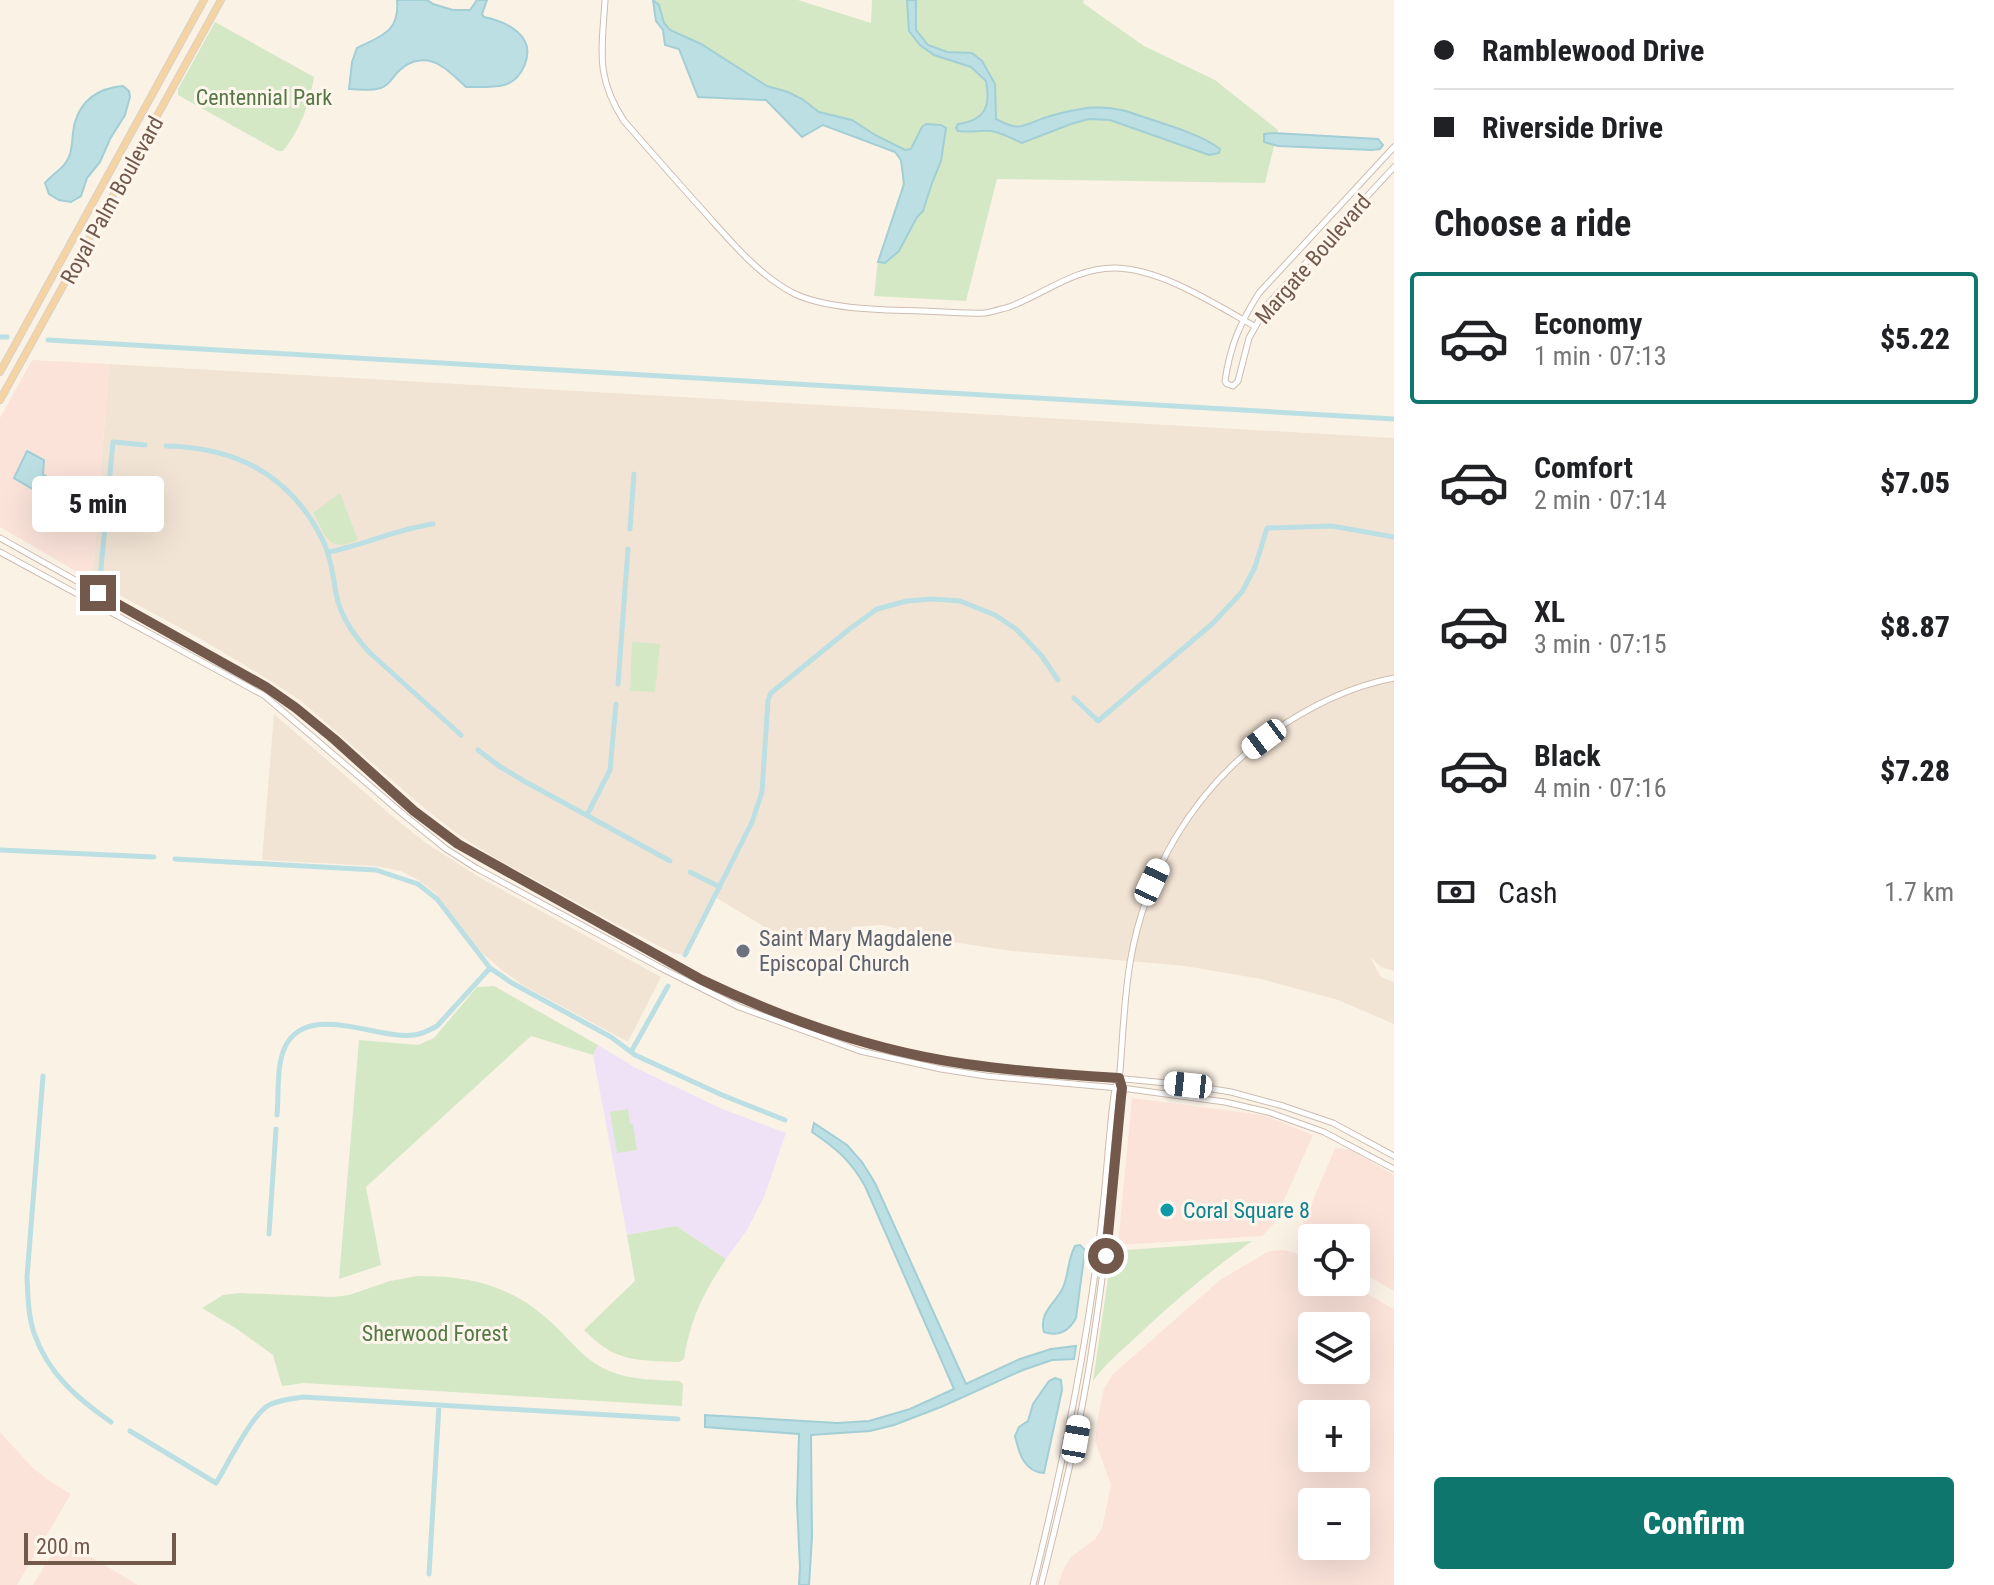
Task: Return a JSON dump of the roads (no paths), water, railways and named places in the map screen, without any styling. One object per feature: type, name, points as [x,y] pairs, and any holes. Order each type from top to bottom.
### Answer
[{"type":"main road","name":"Royal Palm Boulevard","points":[[0,372],[204,0]]},
{"type":"main road","name":"Royal Palm Boulevard","points":[[0,400],[221,0]]},
{"type":"street","points":[[605,0],[604,80],[612,102],[624,121],[740,252],[795,294],[824,303],[863,307],[985,313],[1031,298],[1078,274],[1112,268],[1145,272],[1209,301],[1254,326]]},
{"type":"street","name":"Margate Boulevard","points":[[1394,147],[1259,293],[1242,319],[1229,359],[1225,381],[1228,385],[1235,385],[1238,381],[1254,326],[1268,304],[1394,167]]},
{"type":"street","points":[[0,538],[266,687],[334,739],[414,811],[458,844],[702,980],[733,994],[816,1028],[915,1055],[965,1064],[1220,1090],[1262,1099],[1333,1123],[1394,1156]]},
{"type":"street","points":[[0,552],[265,696],[446,849],[699,988],[769,1019],[860,1051],[941,1069],[1214,1100],[1268,1112],[1331,1135],[1394,1169]]},
{"type":"street","points":[[1033,1585],[1054,1499],[1085,1343],[1118,1088],[1129,965],[1142,910],[1163,857],[1199,801],[1232,766],[1281,726],[1344,693],[1394,678]]},
{"type":"street","points":[[1041,1585],[1064,1493],[1090,1363],[1109,1235],[1118,1088]]},
{"type":"water","points":[[397,0],[427,0],[453,10],[470,10],[477,0],[487,0],[482,14],[484,17],[510,26],[526,44],[527,59],[521,72],[504,85],[466,87],[441,66],[420,60],[404,66],[381,88],[349,89],[357,48],[381,36],[392,26]]},
{"type":"water","points":[[653,0],[659,5],[664,23],[670,30],[701,44],[767,86],[802,99],[819,112],[852,120],[905,150],[911,149],[926,124],[946,128],[941,161],[923,211],[899,251],[885,263],[878,262],[904,184],[901,160],[895,152],[823,125],[802,137],[766,100],[698,97],[679,49],[665,45],[663,30],[656,21]]},
{"type":"water","points":[[907,0],[916,0],[916,30],[928,45],[947,52],[972,53],[982,61],[995,84],[996,119],[1004,123],[1020,126],[1076,110],[1115,109],[1188,132],[1220,149],[1219,153],[1209,155],[1110,120],[1089,119],[1022,143],[991,131],[958,131],[958,124],[974,119],[984,111],[988,98],[986,81],[971,67],[934,55],[920,45],[909,31]]},
{"type":"water","points":[[123,86],[130,97],[125,115],[100,162],[87,178],[81,196],[71,202],[49,194],[45,183],[68,159],[75,122],[82,107],[100,92]]},
{"type":"water","points":[[1264,134],[1378,139],[1383,145],[1380,149],[1372,150],[1278,146],[1264,142]]},
{"type":"water","points":[[27,451],[44,460],[43,474],[51,480],[43,495],[14,478]]},
{"type":"water","points":[[814,1123],[847,1145],[875,1183],[966,1384],[1020,1359],[1051,1349],[1076,1346],[1074,1359],[1052,1360],[1023,1370],[894,1425],[870,1431],[811,1435],[809,1585],[799,1585],[799,1434],[705,1427],[705,1415],[837,1423],[869,1421],[910,1409],[954,1389],[865,1186],[842,1156],[812,1132]]},
{"type":"water","points":[[1080,1245],[1085,1250],[1076,1318],[1063,1332],[1044,1332],[1046,1312],[1064,1285],[1075,1246]]},
{"type":"water","points":[[1055,1378],[1061,1380],[1062,1390],[1044,1473],[1037,1472],[1027,1465],[1015,1436],[1019,1427],[1028,1421],[1033,1404],[1049,1381]]},
{"type":"waterway","points":[[0,337],[7,337]]},
{"type":"waterway","points":[[48,340],[1394,419]]},
{"type":"waterway","points":[[100,579],[113,442],[145,445]]},
{"type":"waterway","points":[[166,446],[188,447],[230,456],[267,474],[283,487],[312,521],[323,541],[338,602],[355,636],[461,735]]},
{"type":"waterway","points":[[630,529],[634,474]]},
{"type":"waterway","points":[[328,552],[433,524]]},
{"type":"waterway","points":[[1074,698],[1098,721],[1212,624],[1242,592],[1255,567],[1267,528],[1332,526],[1394,537]]},
{"type":"waterway","points":[[618,684],[628,549]]},
{"type":"waterway","points":[[685,955],[752,822],[762,792],[771,693],[847,631],[877,609],[907,601],[960,601],[995,615],[1016,629],[1041,655],[1058,680]]},
{"type":"waterway","points":[[587,815],[610,770],[616,704]]},
{"type":"waterway","points":[[478,750],[524,781],[670,861]]},
{"type":"waterway","points":[[0,850],[154,857]]},
{"type":"waterway","points":[[175,859],[376,870],[418,884],[437,899],[490,968],[512,983],[611,1037],[635,1055],[785,1120]]},
{"type":"waterway","points":[[690,872],[720,887]]},
{"type":"waterway","points":[[277,1115],[280,1063],[285,1047],[295,1033],[309,1026],[326,1024],[399,1035],[423,1033],[437,1026],[490,968]]},
{"type":"waterway","points":[[631,1052],[668,986]]},
{"type":"waterway","points":[[43,1076],[27,1277],[31,1319],[40,1348],[56,1373],[76,1395],[111,1422]]},
{"type":"waterway","points":[[269,1234],[276,1129]]},
{"type":"waterway","points":[[130,1431],[216,1483],[246,1432],[266,1407],[303,1397],[678,1419]]},
{"type":"waterway","points":[[429,1574],[439,1405]]},
{"type":"place","name":"Saint Mary Magdalene Episcopal Church","points":[[743,951]]},
{"type":"place","name":"Coral Square 8","points":[[1167,1210]]},
{"type":"park label","name":"Centennial Park","points":[[264,97]]},
{"type":"park label","name":"Sherwood Forest","points":[[435,1333]]}]
